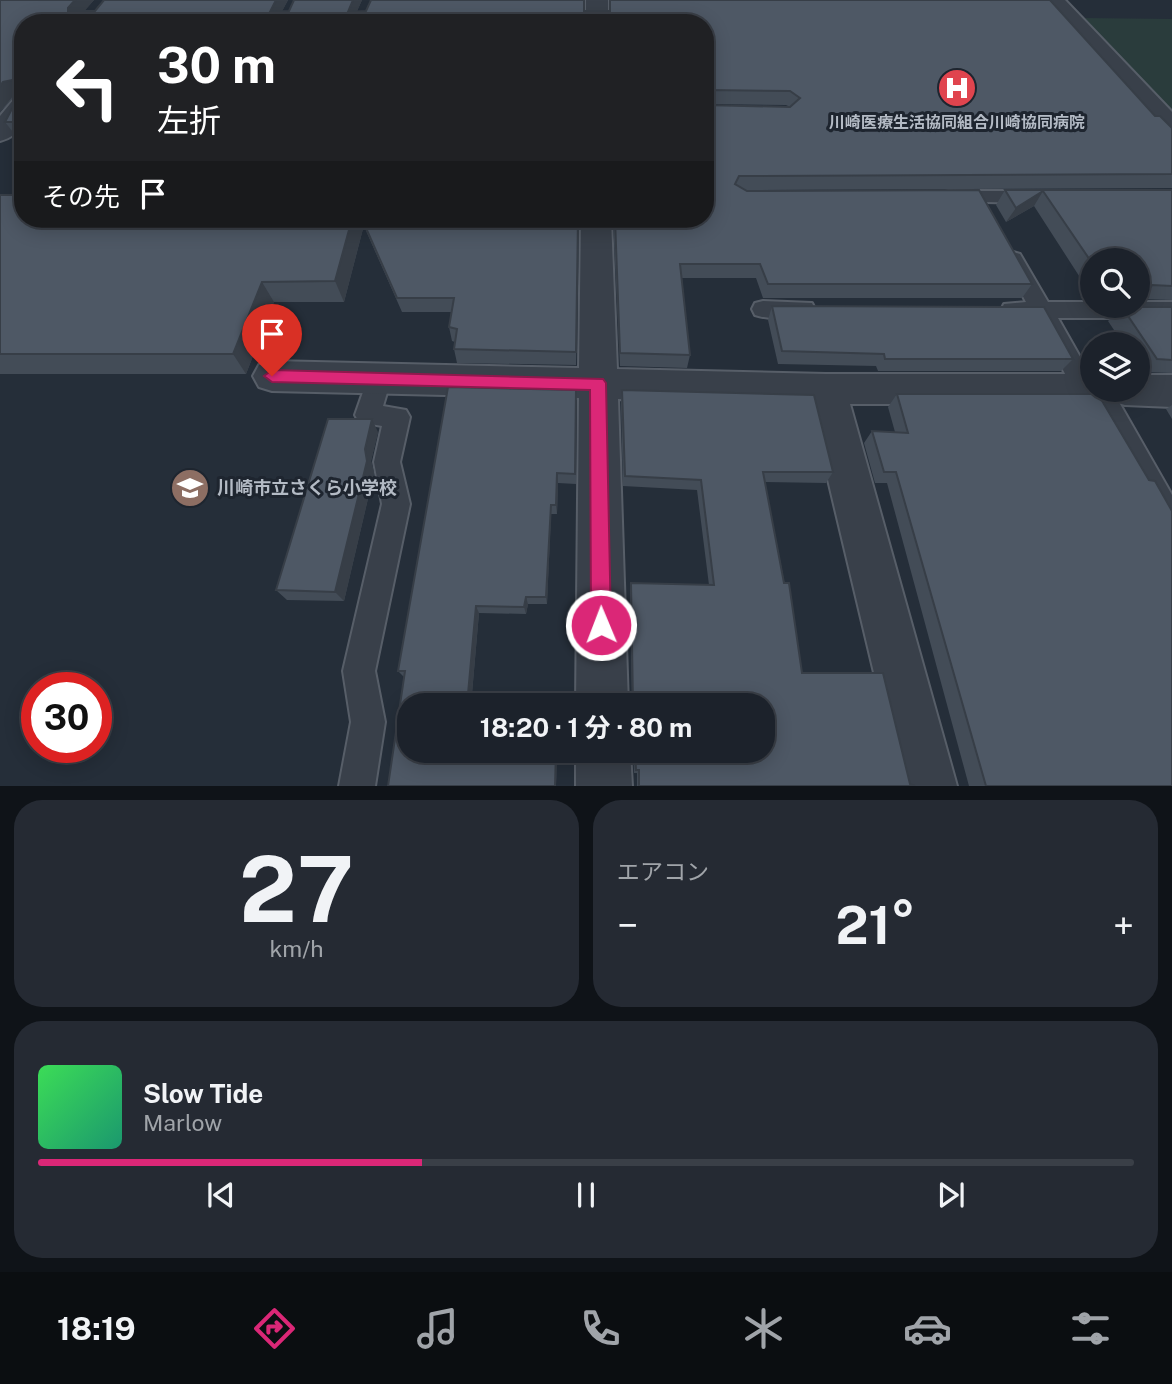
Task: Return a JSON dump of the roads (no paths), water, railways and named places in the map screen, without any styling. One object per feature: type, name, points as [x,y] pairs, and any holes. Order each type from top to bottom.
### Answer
[{"type":"street","points":[[1053,0],[1172,128]]},
{"type":"street","points":[[0,133],[14,116]]},
{"type":"street","points":[[596,228],[603,693]]},
{"type":"street","points":[[272,376],[826,390],[1080,390]]},
{"type":"street","points":[[826,390],[929,786]]},
{"type":"street","points":[[1150,391],[1172,391]]},
{"type":"street","points":[[603,763],[604,786]]},
{"type":"lane","points":[[923,197],[1048,197]]},
{"type":"lane","points":[[979,197],[991,219]]},
{"type":"lane","points":[[1003,242],[1041,310],[1080,371]]},
{"type":"lane","points":[[763,309],[832,309]]},
{"type":"lane","points":[[985,310],[1172,310]]},
{"type":"lane","points":[[357,786],[368,722],[359,671],[396,504],[387,463],[397,417],[368,415],[379,379]]},
{"type":"lane","points":[[1099,402],[1172,522]]},
{"type":"place","name":"川崎医療生活協同組合川崎協同病院","points":[[957,88]]},
{"type":"place","name":"川崎市立さくら小学校","points":[[190,488]]}]
